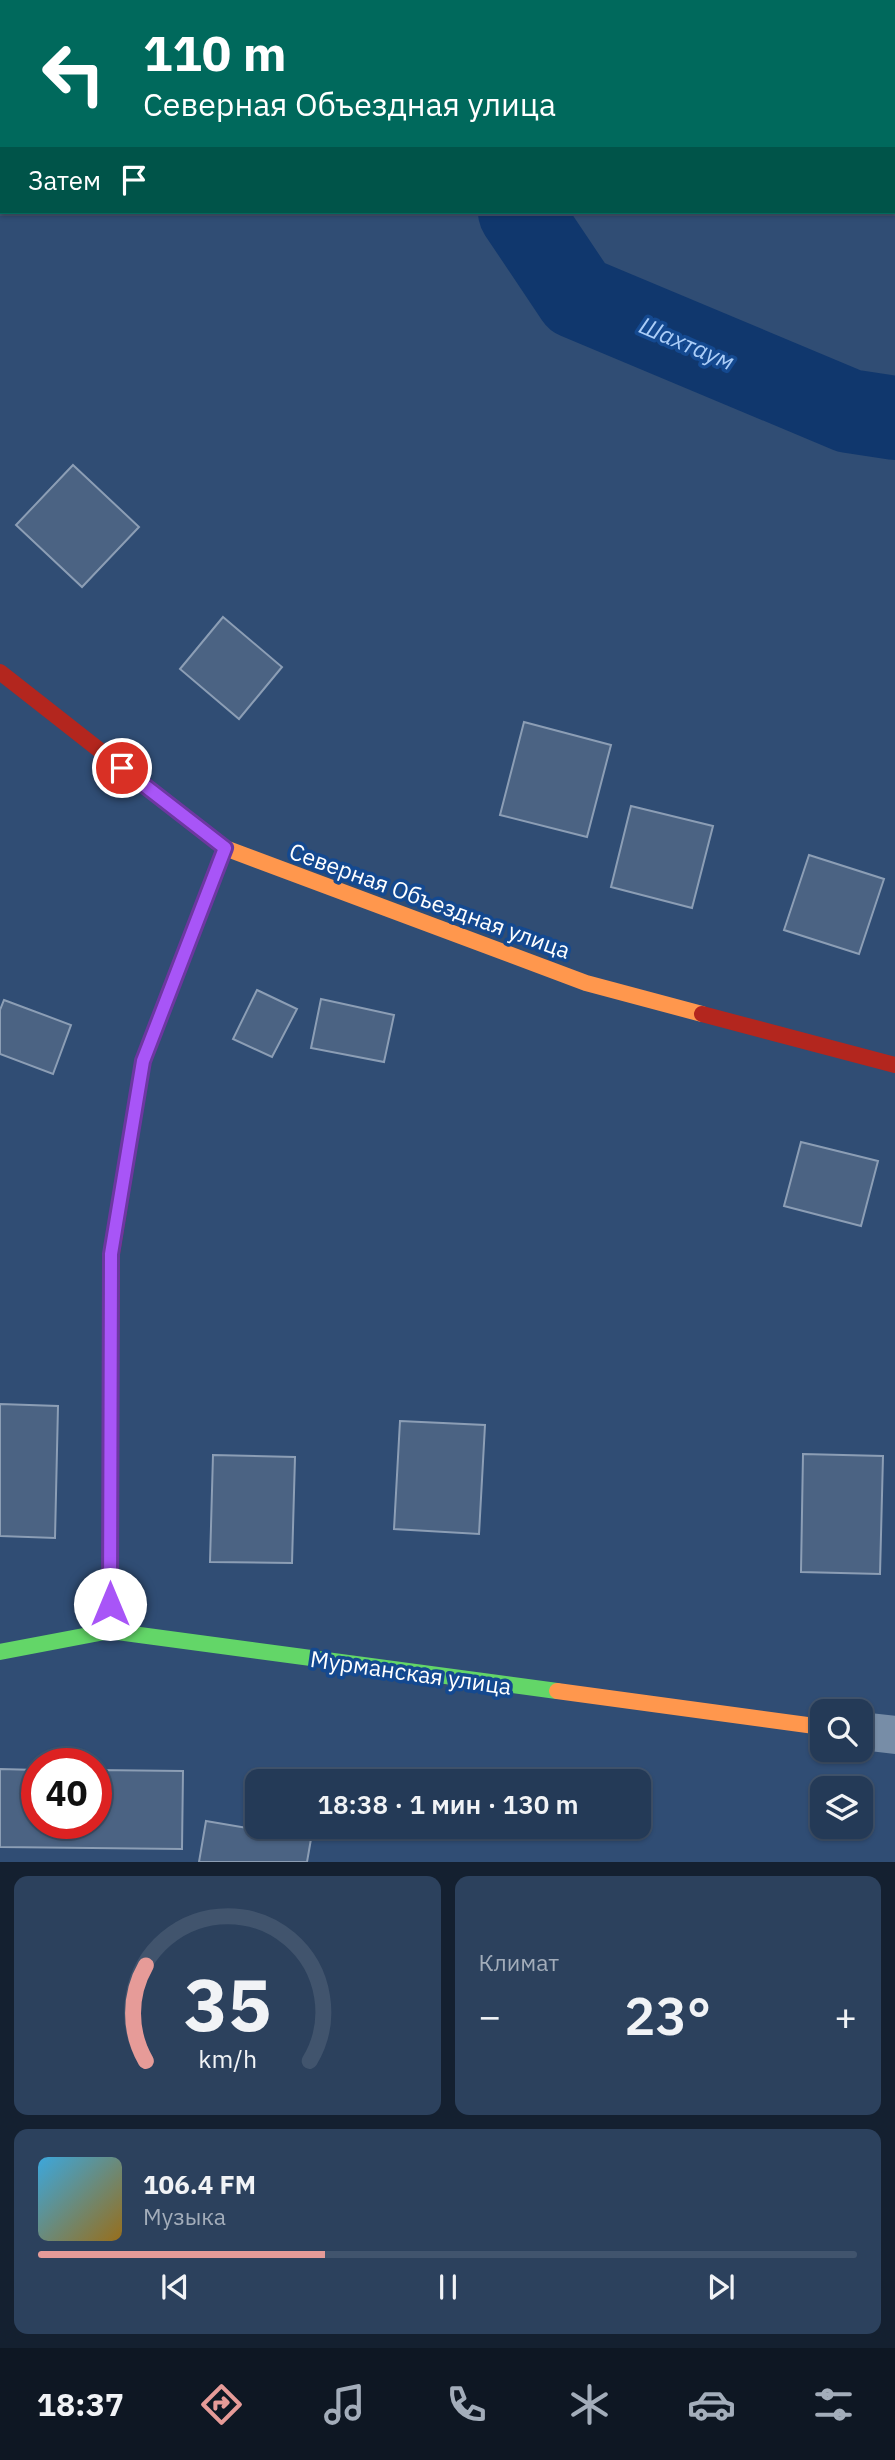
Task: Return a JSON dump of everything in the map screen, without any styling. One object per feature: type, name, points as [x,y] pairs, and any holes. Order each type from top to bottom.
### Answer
[{"type":"street","name":"Северная Объездная улица","points":[[0,672],[225,848],[586,983],[895,1065]]},
{"type":"street","points":[[110,1631],[111,1254],[143,1061],[225,848]]},
{"type":"street","name":"Мурманская улица","points":[[0,1652],[110,1631],[810,1725]]},
{"type":"street","points":[[873,1732],[895,1735]]},
{"type":"building","points":[[73,465],[139,527],[82,587],[16,525]]},
{"type":"building","points":[[223,617],[282,667],[239,719],[180,669]]},
{"type":"building","points":[[524,722],[611,745],[587,837],[500,815]]},
{"type":"building","points":[[631,806],[713,826],[692,908],[611,887]]},
{"type":"building","points":[[809,855],[884,879],[859,954],[784,930]]},
{"type":"building","points":[[257,990],[297,1009],[272,1057],[233,1039]]},
{"type":"building","points":[[321,999],[394,1015],[384,1062],[311,1048]]},
{"type":"building","points":[[4,1000],[71,1025],[53,1074],[0,1054],[0,1010]]},
{"type":"building","points":[[801,1142],[878,1161],[861,1226],[784,1206]]},
{"type":"building","points":[[0,1404],[58,1406],[55,1538],[0,1536]]},
{"type":"building","points":[[400,1421],[485,1425],[479,1534],[394,1529]]},
{"type":"building","points":[[803,1454],[883,1456],[880,1574],[801,1572]]},
{"type":"building","points":[[213,1455],[295,1457],[292,1563],[210,1562]]},
{"type":"building","points":[[0,1769],[21,1770],[21,1839],[112,1839],[112,1770],[183,1771],[182,1849],[0,1847]]},
{"type":"building","points":[[206,1821],[245,1828],[245,1839],[311,1839],[307,1862],[199,1862]]},
{"type":"waterway","name":"Шахтаум","points":[[521,214],[577,297],[849,411],[895,418]]},
{"type":"traffic: fast","points":[[110,1631],[111,1356]]},
{"type":"traffic: fast","points":[[0,1652],[110,1631],[557,1691]]},
{"type":"traffic: slow","points":[[214,840],[225,848],[586,983],[702,1014]]},
{"type":"traffic: slow","points":[[557,1691],[810,1725]]},
{"type":"traffic: jam","points":[[0,672],[214,840]]},
{"type":"traffic: jam","points":[[111,1356],[112,1253],[143,1061],[225,848]]},
{"type":"traffic: jam","points":[[702,1014],[895,1065]]},
{"type":"route","points":[[110,1604],[111,1254],[143,1061],[225,848],[122,768]]}]
